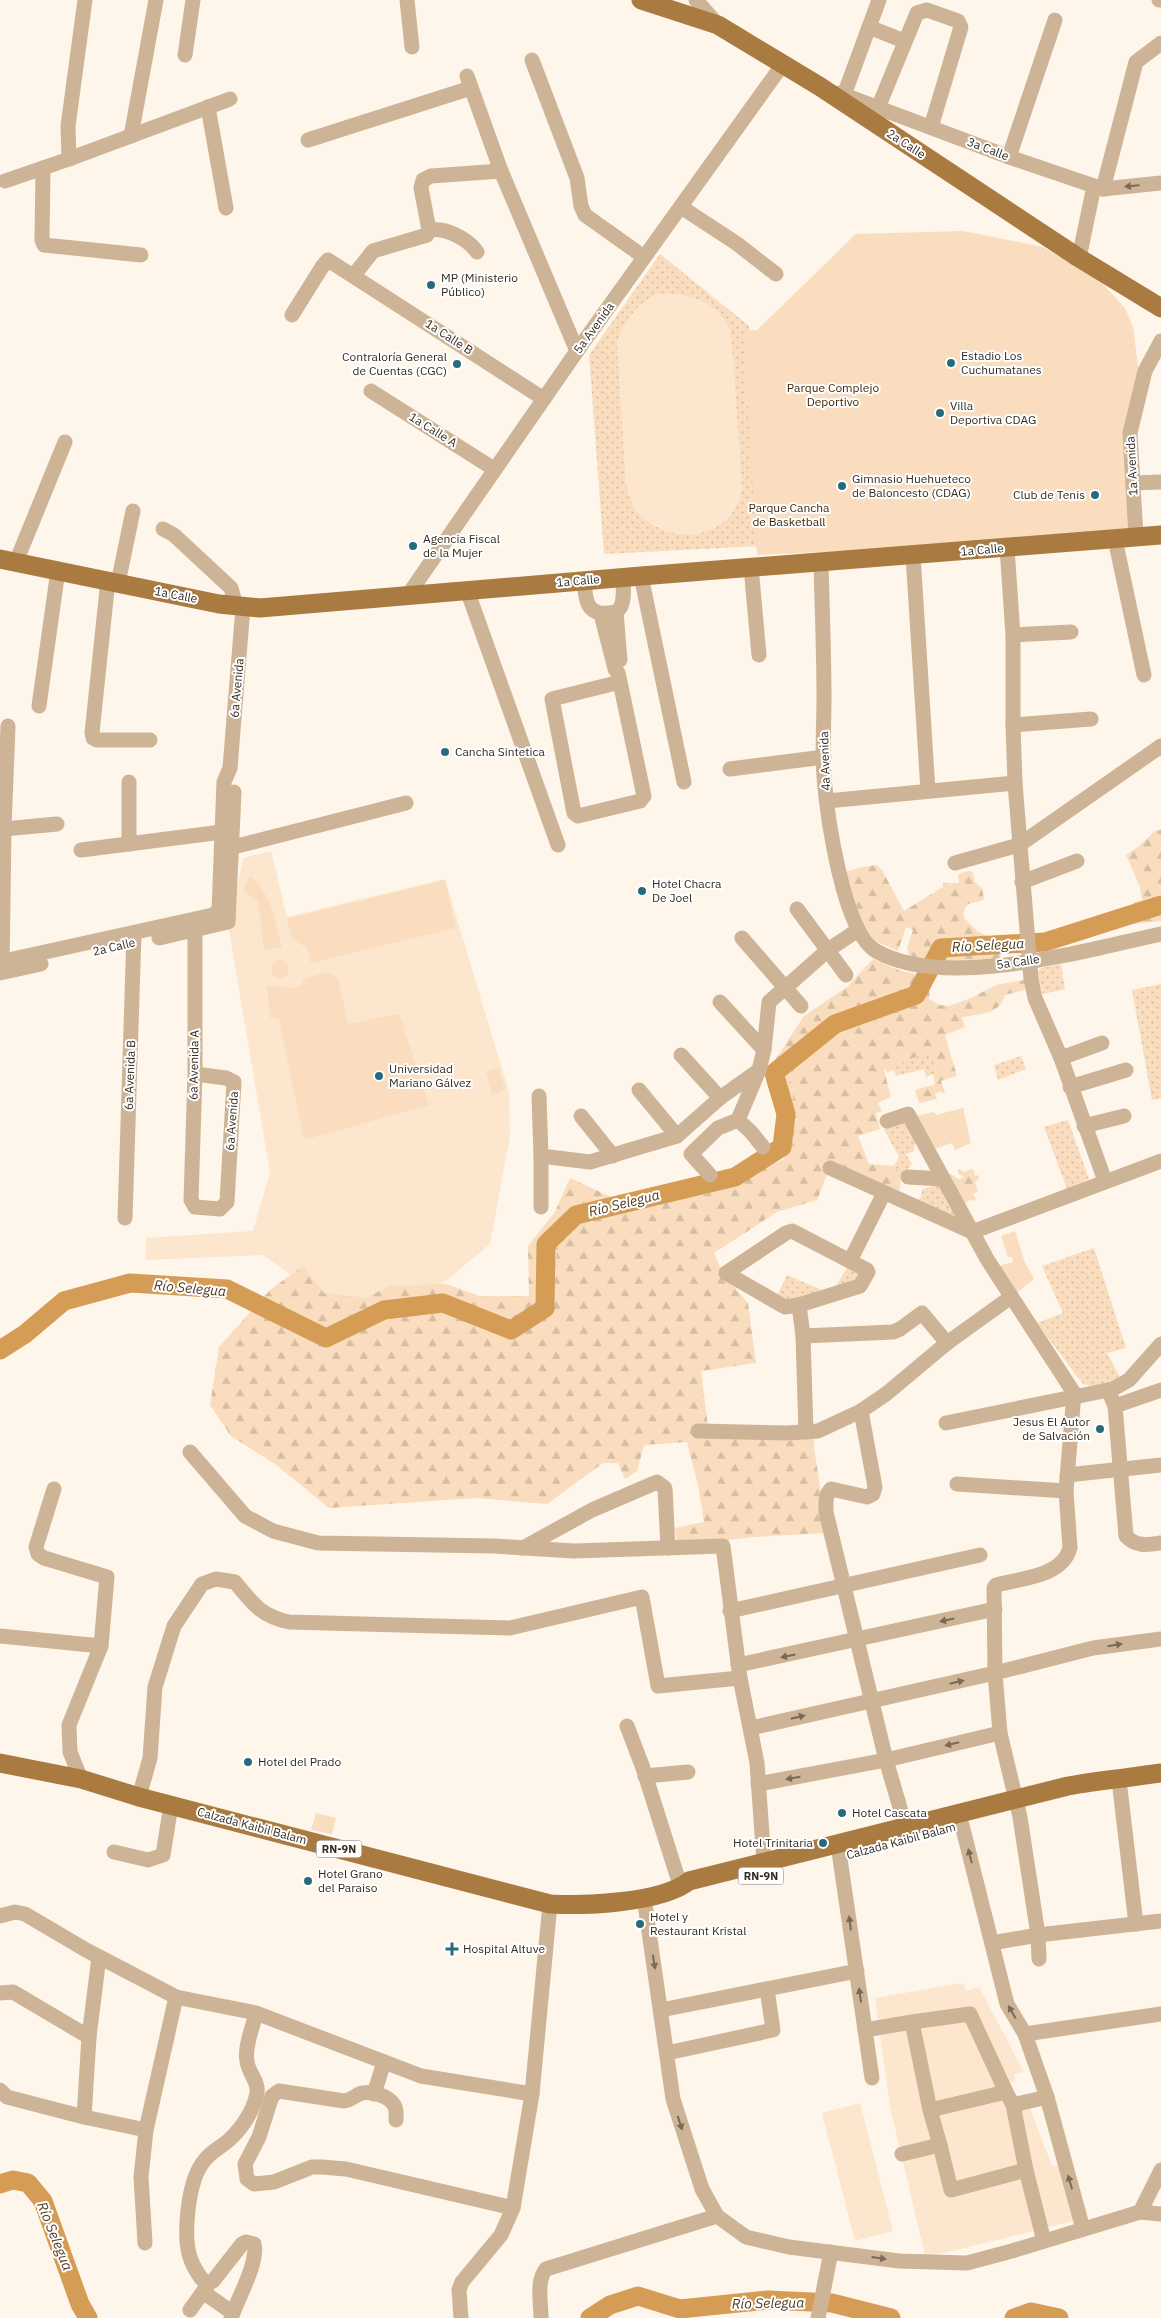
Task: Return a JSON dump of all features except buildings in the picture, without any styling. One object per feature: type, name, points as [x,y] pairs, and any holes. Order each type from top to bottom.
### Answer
[{"type":"main road","name":"2a Calle","points":[[641,0],[718,25],[819,86],[1079,258],[1161,308]]},
{"type":"main road","name":"1a Calle","points":[[8,560],[240,607],[290,607],[632,576],[1161,535]]},
{"type":"main road","name":"Calzada Kaibil Balam","points":[[0,1763],[80,1779],[139,1797],[550,1904],[606,1904],[644,1897],[680,1888],[688,1881],[764,1862],[840,1851],[962,1825],[1016,1804]]},
{"type":"main road","name":"Calzada Kaibil Balam","points":[[680,1888],[694,1892],[840,1851],[906,1828],[1016,1804],[1104,1779],[1119,1780],[1161,1773]]},
{"type":"street","points":[[69,159],[68,126],[85,0]]},
{"type":"street","points":[[131,136],[156,0]]},
{"type":"street","points":[[185,55],[193,0]]},
{"type":"street","points":[[407,0],[412,47]]},
{"type":"street","points":[[696,0],[718,25]]},
{"type":"street","points":[[844,95],[879,0]]},
{"type":"street","points":[[878,108],[917,13],[927,10],[958,21],[960,24],[931,127]]},
{"type":"street","points":[[1009,157],[1055,20]]},
{"type":"street","points":[[868,27],[904,41]]},
{"type":"street","points":[[1079,258],[1098,187],[1136,62],[1161,43]]},
{"type":"street","points":[[532,60],[577,178],[581,206],[585,215],[644,258]]},
{"type":"street","name":"5a Avenida","points":[[408,595],[494,468],[783,64]]},
{"type":"street","points":[[308,140],[469,82],[501,171],[577,351]]},
{"type":"street","name":"3a Calle","points":[[819,86],[1009,157],[1098,187],[1161,183]]},
{"type":"street","points":[[5,180],[69,159],[230,99]]},
{"type":"street","points":[[208,107],[226,208]]},
{"type":"street","points":[[43,168],[42,240],[44,245],[141,256]]},
{"type":"street","points":[[354,275],[373,251],[427,235],[429,230],[421,188],[423,180],[431,176],[501,171]]},
{"type":"street","points":[[681,207],[736,243],[776,274]]},
{"type":"street","points":[[429,230],[442,230],[470,242],[478,252]]},
{"type":"street","name":"1a Calle B","points":[[292,315],[328,260],[544,399]]},
{"type":"street","name":"1a Avenida","points":[[1136,537],[1130,433],[1145,371],[1161,341]]},
{"type":"street","name":"1a Calle A","points":[[371,391],[494,468]]},
{"type":"street","points":[[8,560],[65,442]]},
{"type":"street","points":[[1133,483],[1161,482]]},
{"type":"street","points":[[133,511],[113,582],[92,733],[97,740],[150,740]]},
{"type":"street","points":[[163,529],[174,535],[231,588],[240,607]]},
{"type":"street","points":[[1116,539],[1144,675]]},
{"type":"street","points":[[1007,548],[1013,635],[1015,783],[1028,954],[1035,998],[1061,1058],[1070,1088],[1105,1181]]},
{"type":"street","points":[[913,555],[928,791]]},
{"type":"street","name":"4a Avenida","points":[[821,562],[824,757],[827,801],[846,900],[858,930],[875,950]]},
{"type":"street","points":[[751,567],[760,655]]},
{"type":"street","points":[[39,706],[58,570]]},
{"type":"street","points":[[584,580],[587,603],[595,613],[609,613],[622,601],[632,576]]},
{"type":"street","points":[[632,576],[684,782]]},
{"type":"street","points":[[467,590],[558,846]]},
{"type":"street","name":"6a Avenida","points":[[224,916],[228,831],[224,782],[230,768],[240,607]]},
{"type":"street","points":[[609,613],[614,669],[619,677],[644,796],[640,801],[578,816],[574,813],[552,698],[619,677]]},
{"type":"street","points":[[1013,635],[1071,632]]},
{"type":"street","points":[[1013,725],[1091,719]]},
{"type":"street","points":[[1,968],[2,820],[8,726]]},
{"type":"street","points":[[955,863],[1019,845],[1161,746]]},
{"type":"street","points":[[730,769],[824,757]]},
{"type":"street","points":[[129,782],[129,844]]},
{"type":"street","points":[[827,801],[1015,783]]},
{"type":"street","points":[[233,846],[406,803]]},
{"type":"street","points":[[2,820],[57,824]]},
{"type":"street","points":[[81,850],[228,831]]},
{"type":"street","name":"6a Avenida","points":[[224,916],[233,846],[228,831]]},
{"type":"street","points":[[1022,882],[1077,861]]},
{"type":"street","points":[[797,909],[846,975]]},
{"type":"street","name":"2a Calle","points":[[1,968],[134,938],[213,915],[224,916]]},
{"type":"street","name":"2a Calle","points":[[134,938],[194,930],[224,916]]},
{"type":"street","name":"6a Avenida A","points":[[194,930],[194,1074],[191,1200],[195,1207],[220,1209],[227,1202]]},
{"type":"street","points":[[710,1175],[691,1154],[718,1128],[738,1120],[759,1070],[764,1050],[769,1002],[828,950],[858,930]]},
{"type":"street","name":"5a Calle","points":[[875,950],[902,961],[926,967],[946,968],[1161,934]]},
{"type":"street","name":"6a Avenida B","points":[[125,1218],[134,938]]},
{"type":"street","points":[[742,938],[801,1006]]},
{"type":"street","points":[[720,1002],[764,1050]]},
{"type":"street","points":[[1061,1058],[1102,1043]]},
{"type":"street","points":[[681,1055],[720,1098]]},
{"type":"street","points":[[541,1156],[590,1162],[677,1136],[720,1098],[759,1070]]},
{"type":"street","points":[[1070,1088],[1126,1070]]},
{"type":"street","name":"6a Avenida","points":[[194,1074],[226,1078],[234,1082],[227,1202]]},
{"type":"street","points":[[639,1090],[677,1136]]},
{"type":"street","points":[[539,1096],[541,1207]]},
{"type":"street","points":[[886,1121],[908,1114],[972,1232],[1011,1297],[1075,1395],[1066,1490],[1070,1548],[1066,1559],[1050,1570],[996,1585],[994,1588],[995,1673],[1000,1733],[1016,1804],[1040,1958]]},
{"type":"street","points":[[581,1116],[613,1156]]},
{"type":"street","points":[[1084,1126],[1124,1116]]},
{"type":"street","points":[[738,1120],[763,1147]]},
{"type":"street","points":[[830,1168],[972,1232],[1161,1161]]},
{"type":"street","points":[[908,1177],[943,1179]]},
{"type":"street","points":[[850,1261],[884,1193]]},
{"type":"street","points":[[792,1231],[868,1271],[860,1286],[799,1305],[783,1306],[726,1272],[792,1231]]},
{"type":"street","points":[[698,1431],[818,1431],[861,1410],[901,1382],[947,1343],[1011,1297]]},
{"type":"street","points":[[799,1305],[803,1336],[806,1432]]},
{"type":"street","points":[[803,1336],[893,1332],[922,1313],[947,1343]]},
{"type":"street","points":[[946,1423],[1075,1395],[1108,1390],[1129,1380],[1161,1344]]},
{"type":"street","points":[[1108,1390],[1116,1406],[1126,1536],[1140,1545],[1161,1543]]},
{"type":"street","points":[[1116,1406],[1161,1390]]},
{"type":"street","points":[[861,1410],[875,1487],[873,1494],[867,1497],[831,1489],[826,1500],[826,1512],[842,1585],[858,1640],[886,1760],[906,1828]]},
{"type":"street","points":[[190,1452],[246,1516],[263,1526],[287,1535],[318,1543],[574,1551],[724,1546],[730,1611],[739,1672],[751,1728],[758,1784],[764,1862]]},
{"type":"street","points":[[1067,1475],[1161,1465]]},
{"type":"street","points":[[523,1548],[592,1510],[657,1482],[665,1488],[668,1548]]},
{"type":"street","points":[[957,1484],[1066,1490]]},
{"type":"street","points":[[54,1489],[36,1546],[38,1554],[44,1558],[107,1577],[101,1646],[69,1724],[70,1752],[80,1779]]},
{"type":"street","points":[[730,1611],[980,1555]]},
{"type":"street","points":[[139,1797],[150,1758],[155,1687],[174,1626],[202,1584],[216,1579],[235,1582],[257,1608],[271,1618],[289,1622],[510,1628],[642,1597],[658,1686],[739,1672],[858,1640],[995,1610]]},
{"type":"street","points":[[0,1636],[101,1646]]},
{"type":"street","points":[[751,1728],[995,1673],[1092,1648],[1161,1639]]},
{"type":"street","points":[[627,1726],[645,1776],[680,1888]]},
{"type":"street","points":[[758,1784],[886,1760],[1000,1733]]},
{"type":"street","points":[[645,1776],[688,1772]]},
{"type":"street","points":[[1119,1780],[1136,1924]]},
{"type":"street","points":[[114,1852],[148,1860],[163,1855],[171,1805]]},
{"type":"street","points":[[962,1825],[1007,2004],[1025,2034],[1047,2097],[1083,2229]]},
{"type":"street","points":[[840,1851],[872,2078]]},
{"type":"street","points":[[644,1897],[673,2099],[702,2189],[717,2216],[746,2237],[789,2247],[900,2261],[967,2263],[1140,2212],[1161,2214]]},
{"type":"street","points":[[461,2318],[459,2290],[462,2282],[501,2235],[512,2208],[532,2094],[550,1904]]},
{"type":"street","points":[[0,1916],[15,1912],[25,1914],[99,1957],[176,1997],[256,2013],[422,2076],[532,2094]]},
{"type":"street","points":[[992,1943],[1161,1921]]},
{"type":"street","points":[[84,2117],[89,2037],[99,1957]]},
{"type":"street","points":[[661,2010],[857,1971]]},
{"type":"street","points":[[667,2052],[773,2030],[767,1989]]},
{"type":"street","points":[[0,1993],[13,1992],[89,2037]]},
{"type":"street","points":[[145,2242],[141,2176],[146,2130],[176,1997]]},
{"type":"street","points":[[190,2310],[206,2288],[242,2244],[246,2242],[254,2244],[255,2252],[232,2316],[206,2288],[205,2283],[190,2259],[187,2208],[188,2198],[202,2163],[209,2154],[230,2139],[246,2120],[257,2093],[255,2081],[248,2069],[246,2058],[256,2013]]},
{"type":"street","points":[[865,2030],[970,2014],[1009,2099],[1044,2241]]},
{"type":"street","points":[[1025,2034],[1161,2014]]},
{"type":"street","points":[[912,2022],[930,2110],[951,2190],[1026,2170]]},
{"type":"street","points":[[374,2094],[384,2062]]},
{"type":"street","points":[[0,2090],[7,2097],[84,2117],[146,2130]]},
{"type":"street","points":[[396,2120],[396,2106],[390,2099],[374,2094],[362,2093],[351,2100],[344,2101],[283,2091],[274,2093],[259,2137],[245,2164],[247,2179],[254,2184],[274,2182],[312,2168],[330,2168],[512,2208]]},
{"type":"street","points":[[930,2110],[1009,2099],[1047,2097]]},
{"type":"street","points":[[902,2154],[940,2145]]},
{"type":"street","points":[[1140,2212],[1161,2170]]},
{"type":"street","points":[[541,2318],[540,2284],[541,2275],[546,2269],[717,2216]]},
{"type":"street","points":[[821,2305],[831,2252]]},
{"type":"shaded area","points":[[657,294],[683,294],[704,300],[726,320],[731,332],[742,488],[741,500],[736,509],[718,527],[707,532],[681,534],[665,530],[649,522],[637,511],[626,483],[617,342],[622,328],[632,312],[644,301]]},
{"type":"shaded area","name":"Universidad Mariano Gálvez","points":[[271,851],[287,917],[445,879],[509,1092],[510,1136],[490,1244],[430,1294],[352,1308],[312,1290],[263,1255],[146,1260],[146,1238],[253,1231],[270,1173],[229,929],[243,858]]},
{"type":"shaded area","points":[[963,1983],[966,1991],[979,1987],[1024,2072],[1014,2074],[1016,2081],[1007,2083],[1011,2100],[1026,2098],[1052,2166],[1064,2164],[1077,2220],[944,2253],[925,2255],[890,2107],[875,1998]]},
{"type":"shaded area","points":[[860,2103],[893,2231],[855,2241],[822,2113]]},
{"type":"green space","name":"Villa Deportiva CDAG","points":[[963,231],[1043,247],[1101,282],[1125,308],[1133,327],[1139,374],[1136,392],[1140,527],[908,548],[757,555],[743,331],[757,330],[856,234]]},
{"type":"green space","points":[[660,254],[749,326],[760,546],[604,554],[589,355]],"holes":[[[657,294],[691,297],[710,306],[725,321],[731,332],[742,488],[737,505],[727,519],[714,528],[699,533],[683,534],[666,531],[651,523],[636,509],[630,498],[626,483],[617,342],[628,320],[637,308]]]},
{"type":"green space","points":[[1156,830],[1161,830],[1161,921],[1132,924],[1134,902],[1142,900],[1140,887],[1126,855]]},
{"type":"green space","points":[[877,865],[882,870],[904,911],[943,887],[943,883],[959,883],[958,874],[968,871],[973,872],[974,881],[982,888],[984,899],[967,905],[964,918],[977,931],[997,941],[1001,957],[991,961],[945,964],[909,956],[907,948],[913,930],[906,927],[898,951],[875,941],[862,922],[854,904],[846,872],[861,867]]},
{"type":"green space","points":[[250,876],[268,899],[282,947],[264,950],[258,902],[243,890]]},
{"type":"green space","points":[[445,880],[456,928],[311,963],[307,948],[292,939],[287,919]]},
{"type":"green space","points":[[873,959],[901,971],[931,977],[929,999],[939,1005],[949,1006],[971,998],[996,985],[1024,980],[1025,990],[1005,995],[1002,1002],[994,1010],[962,1017],[965,1027],[945,1035],[957,1076],[941,1081],[945,1093],[935,1093],[937,1099],[919,1103],[915,1090],[935,1084],[933,1074],[937,1073],[931,1053],[920,1055],[884,1070],[891,1097],[878,1103],[882,1111],[876,1113],[880,1129],[858,1136],[869,1164],[894,1166],[901,1176],[900,1189],[892,1192],[830,1167],[817,1200],[777,1212],[714,1253],[723,1274],[748,1303],[756,1363],[701,1371],[709,1434],[790,1441],[800,1430],[814,1433],[814,1447],[827,1533],[753,1537],[677,1546],[675,1528],[704,1522],[698,1485],[687,1442],[644,1445],[637,1471],[625,1479],[618,1463],[603,1463],[547,1504],[476,1498],[329,1508],[275,1464],[231,1436],[210,1405],[219,1347],[270,1290],[303,1266],[324,1293],[366,1298],[389,1286],[446,1284],[480,1296],[529,1296],[528,1246],[555,1212],[570,1178],[611,1197],[652,1205],[709,1193],[784,1159],[797,1119],[771,1089],[773,1063],[804,1016],[847,987]]},
{"type":"green space","points":[[276,960],[284,960],[289,965],[287,976],[276,978],[271,973],[271,965]]},
{"type":"green space","points":[[1061,964],[1065,989],[1043,994],[1037,972],[1041,968]]},
{"type":"green space","points":[[327,972],[338,978],[348,1024],[399,1014],[429,1105],[304,1140],[279,1019],[270,1018],[267,986],[294,988],[302,985],[304,979]]},
{"type":"green space","points":[[924,972],[929,974],[919,1003],[893,1015],[837,1033],[788,1073],[797,1112],[793,1141],[789,1152],[746,1179],[632,1206],[577,1225],[557,1250],[553,1298],[545,1308],[540,1309],[542,1297],[541,1250],[548,1236],[575,1212],[624,1197],[649,1195],[713,1180],[740,1169],[780,1144],[781,1124],[767,1084],[773,1069],[831,1022],[915,991]]},
{"type":"green space","points":[[1161,984],[1161,1098],[1152,1100],[1132,990]]},
{"type":"green space","points":[[931,1053],[937,1073],[926,1077],[924,1069],[896,1076],[894,1070],[886,1073],[886,1069],[920,1055]]},
{"type":"green space","points":[[1021,1056],[1026,1069],[998,1080],[994,1065]]},
{"type":"green space","points":[[499,1068],[505,1090],[492,1094],[486,1072]]},
{"type":"green space","points":[[963,1108],[971,1143],[955,1150],[952,1143],[932,1150],[912,1117],[934,1112],[936,1115]]},
{"type":"green space","points":[[907,1120],[916,1139],[914,1151],[906,1154],[912,1164],[901,1176],[894,1166],[899,1157],[884,1129]]},
{"type":"green space","points":[[1068,1120],[1089,1179],[1067,1189],[1044,1127]]},
{"type":"green space","points":[[958,1169],[964,1172],[971,1169],[974,1170],[975,1176],[979,1175],[979,1179],[975,1182],[978,1192],[973,1194],[976,1199],[973,1201],[969,1200],[965,1204],[947,1174],[949,1173],[961,1179],[964,1176],[959,1175]]},
{"type":"green space","points":[[938,1184],[961,1224],[915,1202],[921,1197],[922,1190]]},
{"type":"green space","points":[[1015,1231],[1024,1260],[1034,1279],[1015,1294],[999,1266],[1013,1262],[1012,1257],[1008,1257],[1001,1236]]},
{"type":"green space","points":[[1094,1248],[1126,1348],[1107,1353],[1121,1379],[1097,1387],[1083,1384],[1037,1323],[1063,1313],[1042,1266]]},
{"type":"green space","points":[[847,1268],[870,1280],[866,1290],[774,1302],[787,1275],[831,1294]]},
{"type":"green space","points":[[316,1813],[336,1818],[332,1834],[311,1830]]},
{"type":"waterway","name":"Río Selegua","points":[[0,1350],[25,1334],[64,1301],[130,1283],[227,1289],[326,1338],[384,1310],[443,1303],[511,1330],[545,1308],[546,1244],[576,1215],[735,1177],[782,1147],[786,1114],[774,1073],[835,1024],[916,995],[941,948],[1045,942],[1161,905]]},
{"type":"waterway","name":"Río Selegua","points":[[0,2184],[13,2180],[28,2183],[43,2201],[80,2304],[88,2318]]},
{"type":"waterway","name":"Río Selegua","points":[[590,2318],[610,2305],[638,2296],[680,2309],[768,2300],[832,2303],[891,2318]]},
{"type":"waterway","name":"Río Selegua","points":[[1014,2318],[1031,2312],[1059,2318]]},
{"type":"place","name":"MP (Ministerio Público)","points":[[431,285]]},
{"type":"place","name":"Estadio Los Cuchumatanes","points":[[951,363]]},
{"type":"place","name":"Contraloría General de Cuentas (CGC)","points":[[457,364]]},
{"type":"place","name":"Villa Deportiva CDAG","points":[[940,413]]},
{"type":"place","name":"Gimnasio Huehueteco de Baloncesto (CDAG)","points":[[842,486]]},
{"type":"place","name":"Club de Tenis","points":[[1095,495]]},
{"type":"place","name":"Agencia Fiscal de la Mujer","points":[[413,546]]},
{"type":"place","name":"Cancha Sintetica","points":[[445,752]]},
{"type":"place","name":"Hotel Chacra De Joel","points":[[642,891]]},
{"type":"place","name":"Universidad Mariano Gálvez","points":[[379,1076]]},
{"type":"place","name":"Jesus El Autor de Salvación","points":[[1100,1429]]},
{"type":"place","name":"Hotel del Prado","points":[[248,1762]]},
{"type":"place","name":"Hotel Cascata","points":[[842,1813]]},
{"type":"place","name":"Hotel Trinitaria","points":[[823,1843]]},
{"type":"place","name":"Hotel Grano del Paraiso","points":[[308,1881]]},
{"type":"place","name":"Hotel y Restaurant Kristal","points":[[640,1924]]},
{"type":"place","name":"Hospital Altuve","points":[[452,1949]]},
{"type":"park label","name":"Parque Complejo Deportivo","points":[[833,395]]},
{"type":"park label","name":"Parque Cancha de Basketball","points":[[789,515]]}]
